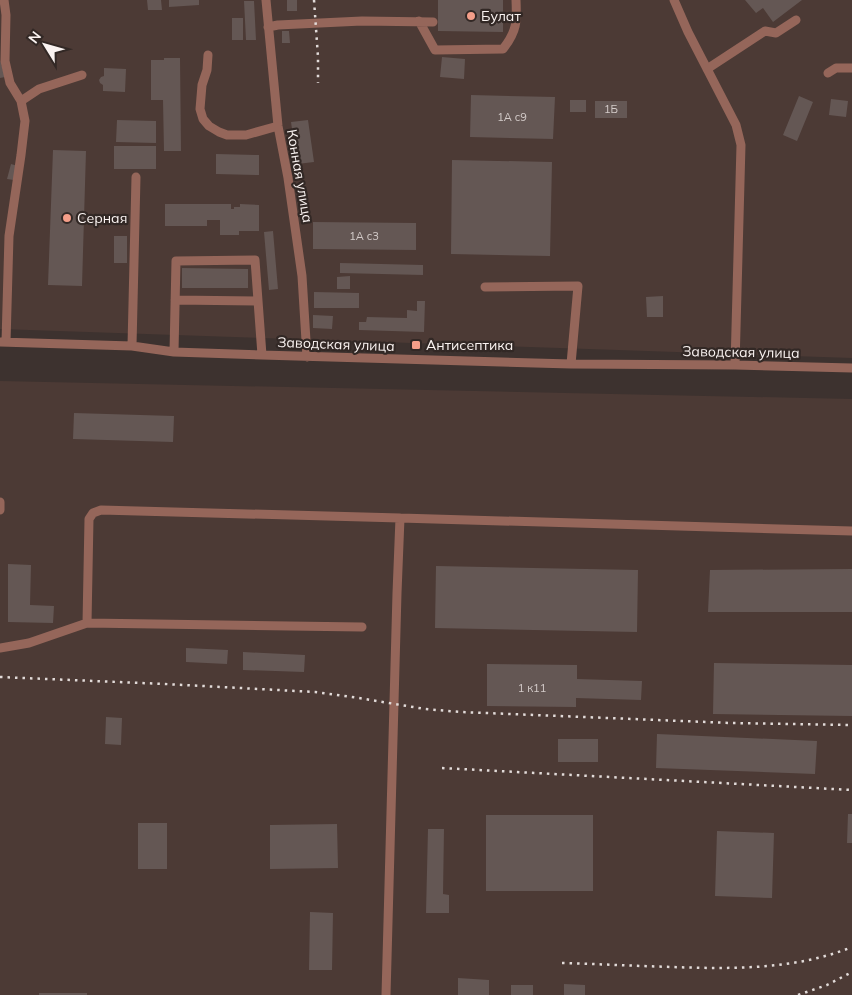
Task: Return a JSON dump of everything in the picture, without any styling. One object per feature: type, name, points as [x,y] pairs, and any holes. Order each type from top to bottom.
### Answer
[{"type":"street","points":[[3,342],[9,236],[25,121],[21,101],[10,83],[6,61],[6,15],[4,0]]},
{"type":"street","name":"Конная улица","points":[[266,0],[278,126],[288,178],[302,276],[307,357]]},
{"type":"street","points":[[419,21],[435,50],[503,49],[511,38],[516,25],[516,0]]},
{"type":"street","points":[[674,0],[688,32],[736,125],[741,145],[735,365]]},
{"type":"street","points":[[707,70],[765,31],[776,33],[796,20]]},
{"type":"street","points":[[268,26],[362,21],[433,22]]},
{"type":"street","points":[[208,55],[208,70],[202,85],[200,109],[203,119],[208,126],[227,135],[246,135],[278,126]]},
{"type":"street","points":[[828,73],[836,68],[852,68]]},
{"type":"street","points":[[21,101],[38,88],[82,75]]},
{"type":"street","points":[[132,346],[136,177]]},
{"type":"street","points":[[174,352],[176,261],[255,260],[262,355]]},
{"type":"street","points":[[485,287],[578,286],[571,364]]},
{"type":"street","points":[[175,300],[258,301]]},
{"type":"street","name":"Заводская улица","points":[[3,342],[132,346],[174,352],[307,357],[571,364],[852,368]]},
{"type":"street","points":[[0,502],[0,510]]},
{"type":"street","points":[[87,623],[90,519],[94,513],[101,510],[852,531]]},
{"type":"street","points":[[386,995],[400,518]]},
{"type":"street","points":[[0,648],[29,643],[87,623],[362,627]]},
{"type":"shaded area","points":[[0,0],[852,0],[852,358],[0,329]]},
{"type":"shaded area","points":[[0,381],[852,399],[852,995],[0,995]]},
{"type":"building","points":[[147,0],[161,0],[162,10],[148,10]]},
{"type":"building","points":[[169,0],[199,0],[199,5],[169,7]]},
{"type":"building","points":[[287,0],[297,0],[297,11],[287,11]]},
{"type":"building","name":"Булат","points":[[438,0],[503,0],[503,32],[438,31]]},
{"type":"building","points":[[745,0],[802,0],[773,22],[763,8],[756,13]]},
{"type":"building","points":[[244,1],[254,1],[256,40],[246,40]]},
{"type":"building","points":[[232,18],[243,18],[243,40],[232,40]]},
{"type":"building","points":[[282,31],[289,31],[290,43],[282,43]]},
{"type":"building","points":[[442,57],[465,59],[464,79],[440,77]]},
{"type":"building","points":[[164,58],[180,58],[181,151],[164,151],[163,100],[151,100],[151,60],[164,60]]},
{"type":"building","points":[[0,60],[5,77],[0,78]]},
{"type":"building","points":[[104,68],[126,69],[125,92],[103,91],[103,85],[99,80],[104,76]]},
{"type":"building","points":[[471,95],[555,97],[553,139],[470,137]]},
{"type":"building","points":[[799,96],[813,102],[797,141],[783,135]]},
{"type":"building","points":[[831,99],[848,101],[846,117],[829,115]]},
{"type":"building","points":[[570,100],[586,100],[586,112],[570,112]]},
{"type":"building","points":[[595,101],[627,101],[627,118],[595,118]]},
{"type":"building","points":[[117,120],[156,121],[156,143],[116,142]]},
{"type":"building","points":[[308,120],[314,162],[297,164],[291,122]]},
{"type":"building","points":[[114,146],[156,146],[156,169],[114,169]]},
{"type":"building","name":"Серная","points":[[53,150],[86,151],[82,286],[48,285]]},
{"type":"building","points":[[216,154],[259,155],[259,175],[216,174]]},
{"type":"building","points":[[452,160],[552,162],[550,256],[451,254]]},
{"type":"building","points":[[11,164],[18,166],[14,180],[7,179]]},
{"type":"building","points":[[165,204],[231,204],[231,209],[240,207],[240,204],[259,205],[259,231],[239,231],[239,235],[220,235],[220,220],[207,220],[207,226],[165,226]]},
{"type":"building","points":[[313,222],[416,223],[416,250],[313,249]]},
{"type":"building","points":[[273,231],[278,289],[269,290],[264,232]]},
{"type":"building","points":[[114,236],[127,236],[127,263],[114,263]]},
{"type":"building","points":[[340,263],[423,265],[423,275],[340,273]]},
{"type":"building","points":[[182,268],[248,269],[248,288],[182,288]]},
{"type":"building","points":[[350,276],[350,289],[337,289],[337,277]]},
{"type":"building","points":[[314,292],[359,293],[359,308],[314,308]]},
{"type":"building","points":[[663,296],[663,317],[647,317],[646,297]]},
{"type":"building","points":[[417,301],[425,301],[424,332],[359,330],[359,322],[366,322],[367,317],[407,318],[407,310],[417,311]]},
{"type":"building","points":[[313,315],[333,316],[332,329],[313,328]]},
{"type":"building","points":[[74,413],[174,416],[173,442],[73,439]]},
{"type":"building","points":[[8,564],[31,565],[30,605],[54,606],[53,623],[8,622]]},
{"type":"building","points":[[436,566],[638,570],[637,632],[435,628]]},
{"type":"building","points":[[852,569],[852,612],[708,612],[710,570]]},
{"type":"building","points":[[186,648],[228,650],[227,664],[186,662]]},
{"type":"building","points":[[243,652],[305,655],[304,672],[243,670]]},
{"type":"building","points":[[714,663],[852,665],[852,716],[713,714]]},
{"type":"building","points":[[487,664],[577,665],[577,679],[642,681],[641,700],[576,698],[576,707],[487,706]]},
{"type":"building","points":[[106,717],[122,718],[121,745],[105,744]]},
{"type":"building","points":[[657,734],[817,741],[815,774],[656,768]]},
{"type":"building","points":[[558,739],[598,739],[598,762],[558,762]]},
{"type":"building","points":[[848,814],[852,814],[852,843],[847,843]]},
{"type":"building","points":[[486,815],[593,815],[593,891],[486,891]]},
{"type":"building","points":[[138,823],[167,823],[167,869],[138,869]]},
{"type":"building","points":[[337,824],[338,868],[270,869],[270,825]]},
{"type":"building","points":[[428,829],[444,829],[443,894],[449,895],[449,913],[426,913]]},
{"type":"building","points":[[717,831],[774,833],[772,898],[715,896]]},
{"type":"building","points":[[310,912],[333,913],[332,970],[309,970]]},
{"type":"building","points":[[458,978],[489,980],[489,995],[458,995]]},
{"type":"building","points":[[564,984],[585,985],[585,995],[564,995]]},
{"type":"building","points":[[511,985],[533,985],[533,995],[511,995]]},
{"type":"building","points":[[39,993],[87,993],[87,995],[39,995]]},
{"type":"railway","points":[[314,0],[318,83]]},
{"type":"railway","points":[[0,677],[315,692],[425,709],[461,712],[731,723],[852,725]]},
{"type":"railway","points":[[442,768],[852,790]]},
{"type":"railway","points":[[562,963],[740,968],[808,960],[852,947]]},
{"type":"railway","points":[[798,995],[827,985],[852,972]]},
{"type":"place","name":"Булат","points":[[471,16]]},
{"type":"place","name":"Серная","points":[[67,218]]},
{"type":"place","name":"Антисептика","points":[[416,345]]}]
